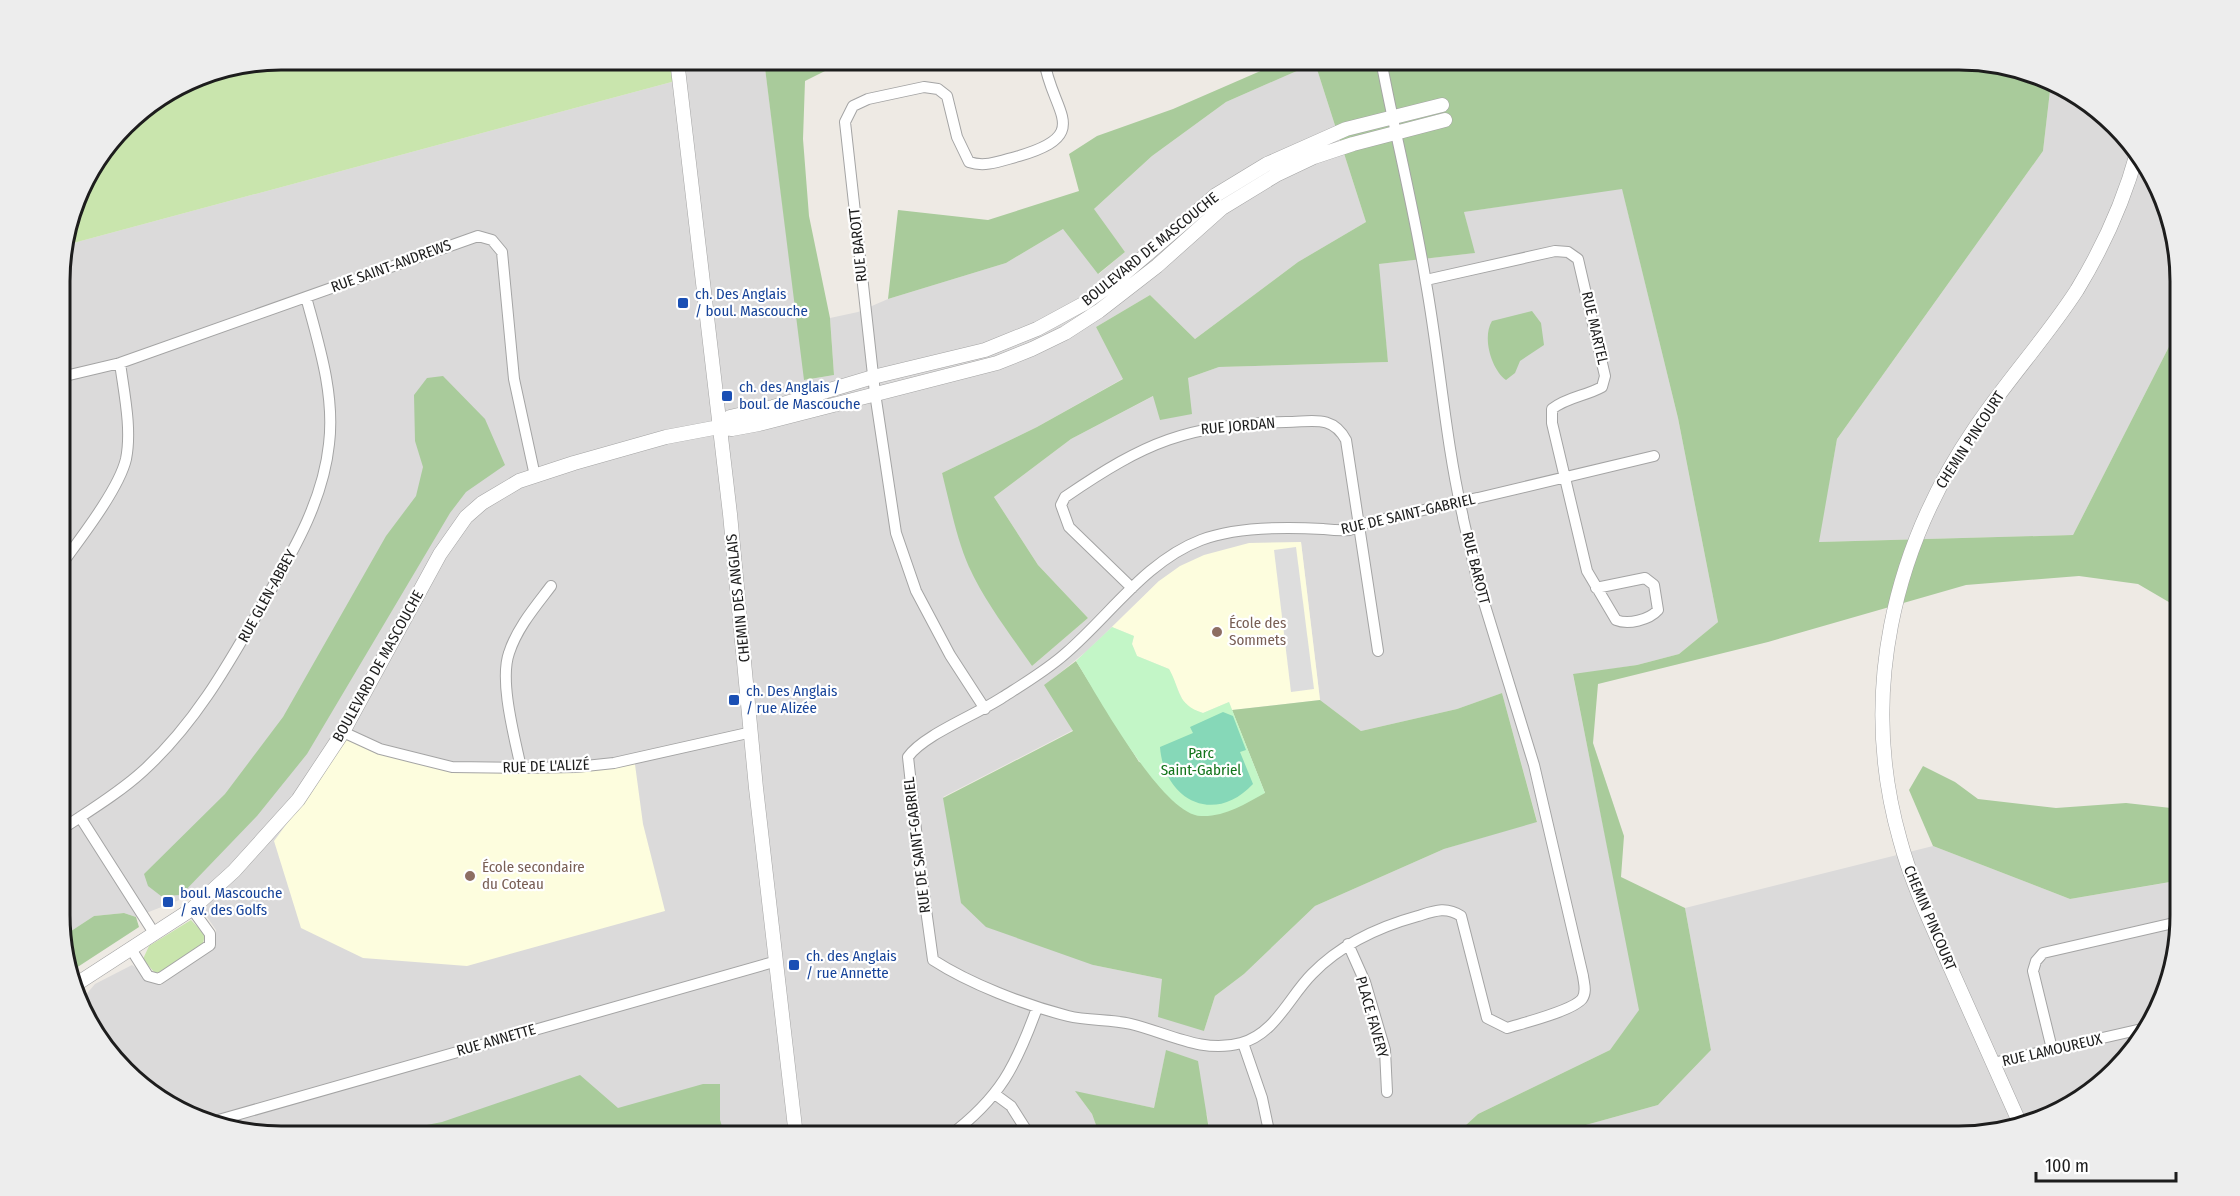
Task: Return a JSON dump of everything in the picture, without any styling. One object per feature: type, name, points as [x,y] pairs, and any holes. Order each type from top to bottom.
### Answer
[{"type":"street","name":"RUE BAROTT","points":[[1383,70],[1426,280],[1445,423],[1460,502],[1478,583],[1534,765],[1586,989],[1582,999],[1549,1013]]},
{"type":"street","name":"CHEMIN DES ANGLAIS","points":[[678,71],[730,513],[795,1126]]},
{"type":"street","name":"RUE BAROTT","points":[[985,709],[950,655],[916,591],[903,558],[888,494],[874,393],[845,122],[853,106],[868,99],[924,87],[938,89],[947,96],[965,156],[969,162],[979,165],[996,162],[1048,147],[1060,138],[1064,123],[1047,71]]},
{"type":"street","name":"BOULEVARD DE MASCOUCHE","points":[[719,427],[730,417],[773,407],[873,377],[985,350],[1054,321],[1117,280],[1176,228],[1230,185],[1319,139],[1391,117],[1442,105]]},
{"type":"street","name":"BOULEVARD DE MASCOUCHE","points":[[82,981],[192,909],[234,871],[298,801],[343,732],[453,535],[482,503],[501,490],[535,476],[635,444],[719,427],[732,429],[750,426],[997,363],[1065,333],[1125,292],[1222,208],[1244,194],[1314,157],[1394,132],[1445,120]]},
{"type":"street","name":"CHEMIN PINCOURT","points":[[2017,1117],[1924,908],[1899,840],[1887,777],[1883,735],[1889,636],[1903,574],[1934,494],[1983,416],[2076,291],[2100,250],[2133,163]]},
{"type":"street","name":"RUE SAINT-ANDREWS","points":[[71,375],[120,363],[478,236],[492,240],[502,252],[514,379],[535,476]]},
{"type":"street","name":"RUE MARTEL","points":[[1426,280],[1555,251],[1568,252],[1578,260],[1605,376],[1602,387],[1592,393],[1562,401],[1552,409],[1552,423],[1587,571],[1596,588],[1616,620],[1623,623],[1654,615],[1658,610],[1654,585],[1645,578],[1596,588]]},
{"type":"street","name":"RUE GLEN-ABBEY","points":[[70,824],[143,772],[202,707],[230,664],[290,556],[320,491],[330,444],[330,405],[322,354],[306,297]]},
{"type":"street","points":[[71,551],[119,478],[126,460],[128,443],[120,363]]},
{"type":"street","name":"RUE JORDAN","points":[[1132,588],[1068,526],[1061,505],[1065,497],[1113,465],[1154,443],[1193,431],[1238,423],[1327,421],[1340,429],[1346,440],[1358,525]]},
{"type":"street","name":"RUE DE SAINT-GABRIEL","points":[[1549,1013],[1507,1028],[1487,1018],[1461,916],[1451,909],[1384,925],[1348,944],[1312,974],[1273,1023],[1242,1043],[1200,1046],[1164,1032],[1127,1023],[1070,1017],[1037,1008],[950,971],[933,960],[908,757],[914,749],[931,738],[985,709],[1045,670],[1067,652],[1132,588],[1172,556],[1214,536],[1255,531],[1350,530],[1358,525],[1565,479],[1654,456]]},
{"type":"street","points":[[1358,525],[1378,651]]},
{"type":"street","points":[[522,768],[507,685],[508,654],[522,624],[551,586]]},
{"type":"street","name":"RUE DE L'ALIZÉ","points":[[343,732],[380,749],[452,767],[522,768],[576,767],[614,763],[752,732]]},
{"type":"street","points":[[80,817],[154,933]]},
{"type":"street","points":[[131,949],[148,976],[159,979],[210,945],[210,934],[192,909]]},
{"type":"street","points":[[2052,1049],[2033,970],[2036,961],[2043,953],[2169,924]]},
{"type":"street","name":"PLACE FAVERY","points":[[1348,944],[1365,982],[1385,1050],[1387,1092]]},
{"type":"street","name":"RUE ANNETTE","points":[[225,1117],[777,961]]},
{"type":"street","points":[[964,1126],[996,1095],[1024,1044],[1037,1008]]},
{"type":"street","name":"RUE LAMOUREUX","points":[[1993,1063],[2134,1031]]},
{"type":"street","points":[[1242,1043],[1262,1098],[1268,1125]]},
{"type":"street","points":[[996,1095],[1011,1106],[1023,1126]]},
{"type":"shaded area","points":[[1298,70],[1317,70],[1366,222],[1298,262],[1195,339],[1150,295],[1096,327],[1124,378],[1037,427],[942,473],[970,569],[997,615],[1032,666],[1088,618],[1038,565],[994,497],[1071,439],[1188,378],[1219,367],[1388,362],[1378,264],[1474,253],[1464,212],[1622,188],[1678,418],[1718,622],[1679,654],[1637,665],[1573,675],[1640,1010],[1610,1050],[1478,1114],[1466,1125],[1208,1125],[1207,1115],[1166,1051],[1154,1108],[1076,1092],[1092,1114],[1096,1126],[282,1126],[254,1124],[227,1118],[188,1104],[164,1090],[132,1064],[106,1032],[87,994],[95,984],[132,965],[161,985],[216,946],[216,930],[192,895],[136,917],[124,913],[94,916],[71,931],[71,268],[74,243],[679,80],[678,71],[765,71],[805,380],[834,375],[830,318],[858,312],[888,299],[1006,263],[1063,229],[1099,274],[1125,252],[1093,210],[1152,156],[1226,102]],"holes":[[[1301,542],[1320,700],[1361,731],[1457,709],[1502,693],[1537,821],[1444,849],[1315,906],[1244,974],[1215,996],[1204,1031],[1162,979],[1093,965],[943,797],[1073,730],[1045,685],[1088,650],[1159,581]]]},
{"type":"shaded area","points":[[2050,91],[2076,106],[2098,123],[2134,164],[2148,188],[2158,214],[2168,254],[2170,345],[2073,535],[1818,542],[1837,439],[2043,151]]},
{"type":"shaded area","name":"École des Sommets","points":[[1301,542],[1320,700],[1232,710],[1229,702],[1203,713],[1191,709],[1183,701],[1169,669],[1137,656],[1132,644],[1134,636],[1112,627],[1159,581],[1180,566],[1204,555],[1249,543]]},
{"type":"shaded area","points":[[1296,547],[1314,689],[1291,692],[1274,550]]},
{"type":"shaded area","name":"École secondaire du Coteau","points":[[343,732],[452,767],[521,768],[634,757],[643,824],[665,911],[467,966],[363,958],[301,928],[274,841],[327,769]]},
{"type":"shaded area","points":[[1933,846],[2070,899],[2170,882],[2168,942],[2162,969],[2148,1008],[2134,1032],[2108,1064],[2076,1090],[2052,1104],[2013,1118],[1972,1125],[1585,1125],[1658,1105],[1711,1050],[1685,908]]},
{"type":"green space","points":[[1262,70],[1298,70],[1226,102],[1152,156],[1094,209],[1125,252],[1098,274],[1063,229],[1006,263],[888,299],[898,210],[988,220],[1079,191],[1069,154],[1097,136],[1173,109]]},
{"type":"green space","points":[[1317,70],[1958,70],[2000,75],[2050,91],[2043,151],[1837,439],[1819,542],[2073,535],[2170,345],[2170,603],[2138,584],[2079,576],[1966,585],[1768,642],[1598,684],[1593,743],[1624,836],[1621,877],[1685,908],[1711,1050],[1658,1105],[1585,1125],[1466,1125],[1478,1114],[1610,1050],[1639,1010],[1573,674],[1637,665],[1679,654],[1718,622],[1678,418],[1622,189],[1464,212],[1475,253],[1379,264],[1388,362],[1219,367],[1188,378],[1192,414],[1160,420],[1153,396],[1071,439],[994,497],[1038,565],[1088,618],[1032,666],[990,605],[964,556],[942,473],[1037,427],[1123,379],[1096,327],[1150,295],[1195,339],[1298,262],[1366,222]]},
{"type":"green space","points":[[268,71],[679,71],[679,80],[74,243],[92,188],[106,164],[132,132],[164,106],[188,92],[227,78]]},
{"type":"green space","points":[[765,71],[826,71],[805,81],[803,139],[809,216],[830,318],[834,375],[804,380]]},
{"type":"green space","points":[[1532,311],[1541,323],[1544,345],[1520,361],[1515,373],[1506,380],[1492,361],[1488,344],[1489,328],[1492,321]]},
{"type":"green space","points":[[443,376],[485,419],[505,465],[466,492],[450,513],[307,754],[257,816],[181,895],[161,896],[148,886],[144,874],[225,794],[283,717],[386,536],[416,496],[423,467],[415,441],[414,395],[427,378]]},
{"type":"green space","name":"Parc Saint-Gabriel","points":[[1112,627],[1134,636],[1132,644],[1137,656],[1169,669],[1180,696],[1194,709],[1203,713],[1229,702],[1265,793],[1235,809],[1210,816],[1201,816],[1185,810],[1168,796],[1131,750],[1076,661]]},
{"type":"green space","points":[[1076,661],[1139,762],[1265,793],[1232,710],[1320,700],[1361,731],[1457,709],[1502,693],[1537,822],[1444,849],[1315,906],[1244,974],[1215,996],[1204,1031],[1158,1017],[1162,979],[1093,965],[986,927],[961,903],[943,798],[1073,731],[1044,685]]},
{"type":"green space","points":[[1223,712],[1233,716],[1246,750],[1240,752],[1253,784],[1238,797],[1223,803],[1207,805],[1193,801],[1181,793],[1171,781],[1164,766],[1160,747],[1193,733],[1190,727]]},
{"type":"green space","points":[[1923,766],[1955,782],[1978,799],[2056,808],[2126,803],[2170,808],[2170,882],[2070,899],[1933,846],[1909,790]]},
{"type":"green space","points":[[124,913],[136,917],[139,927],[78,967],[71,931],[94,916]]},
{"type":"green space","points":[[191,920],[205,935],[202,947],[159,973],[154,972],[143,959],[149,946]]},
{"type":"green space","points":[[1166,1050],[1198,1061],[1208,1125],[1096,1126],[1092,1114],[1075,1091],[1154,1108]]},
{"type":"green space","points":[[580,1075],[618,1108],[703,1084],[720,1084],[722,1126],[422,1126],[442,1122]]},
{"type":"place","name":"ch. Des Anglais / boul. Mascouche","points":[[683,303]]},
{"type":"place","name":"ch. des Anglais / boul. de Mascouche","points":[[727,396]]},
{"type":"place","name":"École des Sommets","points":[[1217,632]]},
{"type":"place","name":"ch. Des Anglais / rue Alizée","points":[[734,700]]},
{"type":"place","name":"École secondaire du Coteau","points":[[470,876]]},
{"type":"place","name":"boul. Mascouche / av. des Golfs","points":[[168,902]]},
{"type":"place","name":"ch. des Anglais / rue Annette","points":[[794,965]]}]
